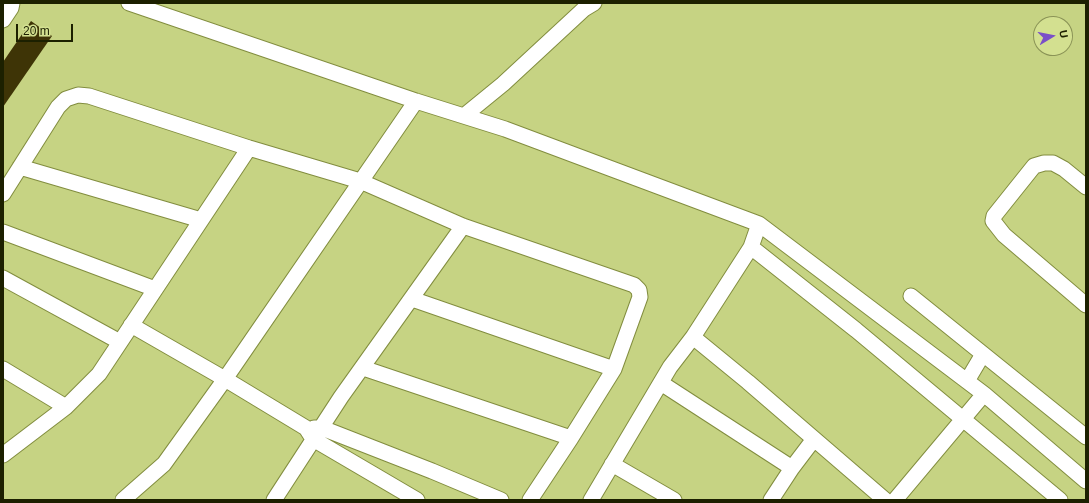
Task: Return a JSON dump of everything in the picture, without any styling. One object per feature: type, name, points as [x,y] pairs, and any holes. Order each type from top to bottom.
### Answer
[{"type":"street","points":[[3,20],[11,8],[12,3]]},
{"type":"street","points":[[129,3],[416,101],[465,115],[547,144],[759,224],[984,394],[1086,482]]},
{"type":"street","points":[[465,115],[503,84],[584,10],[594,3]]},
{"type":"street","points":[[3,194],[58,107],[66,99],[78,95],[89,96],[249,148],[360,181],[463,226],[634,285],[639,290],[640,297],[614,369],[530,500]]},
{"type":"street","points":[[123,500],[164,464],[225,379],[416,101]]},
{"type":"street","points":[[3,455],[66,407],[99,374],[249,148]]},
{"type":"street","points":[[1086,187],[1064,168],[1053,163],[1039,164],[1034,166],[998,210],[993,221],[1004,235],[1086,305]]},
{"type":"street","points":[[20,167],[201,220]]},
{"type":"street","points":[[591,500],[670,367],[693,337],[751,247],[759,224]]},
{"type":"street","points":[[274,500],[314,432],[363,368],[463,226]]},
{"type":"street","points":[[3,232],[155,289]]},
{"type":"street","points":[[751,247],[856,330],[1060,500]]},
{"type":"street","points":[[3,278],[120,342]]},
{"type":"street","points":[[911,296],[1086,437]]},
{"type":"street","points":[[412,299],[614,369]]},
{"type":"street","points":[[131,325],[314,432],[417,500]]},
{"type":"street","points":[[693,337],[748,382],[885,500]]},
{"type":"street","points":[[967,381],[983,354]]},
{"type":"street","points":[[363,368],[571,438]]},
{"type":"street","points":[[3,369],[66,407]]},
{"type":"street","points":[[660,383],[792,468]]},
{"type":"street","points":[[895,500],[984,394]]},
{"type":"street","points":[[314,432],[432,471],[501,500]]},
{"type":"street","points":[[771,500],[792,468],[814,439]]},
{"type":"street","points":[[612,464],[674,500]]},
{"type":"building","points":[[31,21],[52,36],[3,107],[3,62]]}]
